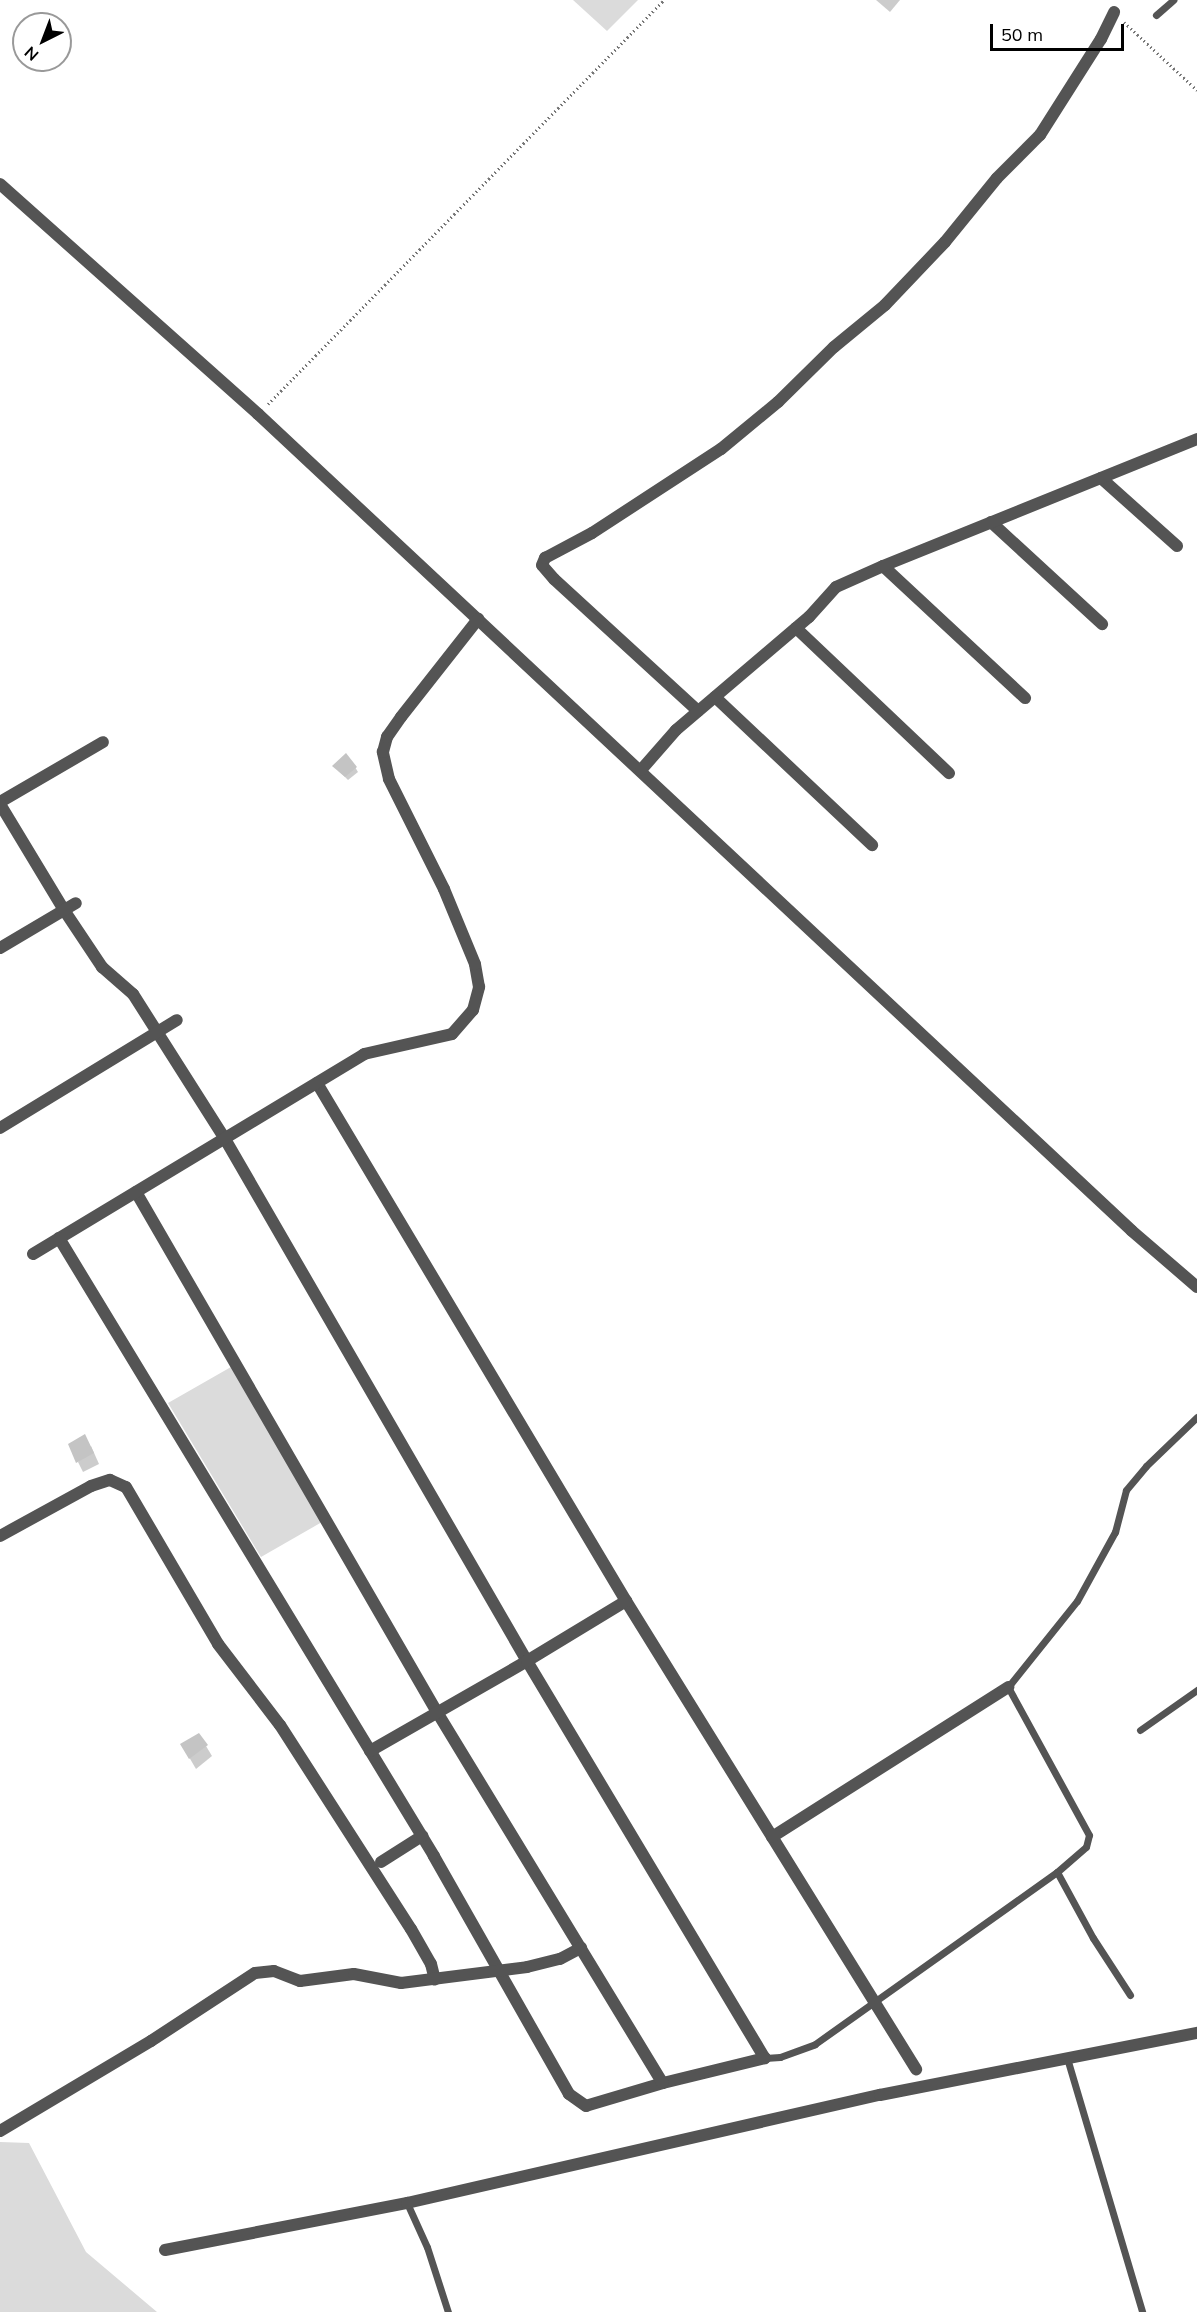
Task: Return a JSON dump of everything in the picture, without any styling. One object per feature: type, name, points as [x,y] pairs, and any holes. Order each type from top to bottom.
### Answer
[{"type":"street","points":[[698,711],[554,579],[542,565],[545,558],[592,533],[714,455],[778,402],[834,347],[885,305],[945,242],[997,178],[1040,135],[1101,39],[1114,12]]},
{"type":"street","points":[[0,184],[258,414],[1132,1231],[1197,1287]]},
{"type":"street","points":[[640,770],[676,730],[796,628],[836,587],[1197,439]]},
{"type":"street","points":[[1101,478],[1177,546]]},
{"type":"street","points":[[991,522],[1102,624]]},
{"type":"street","points":[[883,566],[1025,698]]},
{"type":"street","points":[[33,1254],[364,1054],[452,1034],[473,1010],[479,987],[475,964],[444,889],[389,779],[383,752],[387,738],[401,717],[478,619]]},
{"type":"street","points":[[796,628],[949,773]]},
{"type":"street","points":[[715,697],[872,845]]},
{"type":"street","points":[[59,1238],[422,1836],[569,2094],[576,2102],[585,2106],[663,2083],[765,2058],[527,1661],[225,1139],[133,994],[106,972],[64,910],[0,803],[103,742]]},
{"type":"street","points":[[0,948],[76,903]]},
{"type":"street","points":[[0,1128],[177,1020]]},
{"type":"street","points":[[317,1083],[626,1601],[916,2069]]},
{"type":"street","points":[[136,1192],[437,1712],[663,2083]]},
{"type":"street","points":[[0,1536],[92,1486],[110,1480],[126,1487],[218,1644],[280,1725],[411,1929],[431,1964],[435,1980]]},
{"type":"street","points":[[370,1751],[626,1601]]},
{"type":"street","points":[[772,1837],[1008,1687]]},
{"type":"street","points":[[381,1862],[422,1836]]},
{"type":"street","points":[[0,2131],[151,2042],[255,1973],[274,1971],[300,1981],[354,1974],[401,1983],[527,1967],[560,1959],[580,1948]]},
{"type":"street","points":[[165,2250],[407,2203],[880,2095],[1197,2033]]},
{"type":"lane","points":[[1156,15],[1173,0]]},
{"type":"lane","points":[[765,2058],[780,2057],[815,2044],[1057,1872],[1086,1847],[1089,1835],[1008,1687],[1077,1601],[1114,1532],[1126,1490],[1146,1466],[1197,1416]]},
{"type":"lane","points":[[1140,1730],[1197,1690]]},
{"type":"lane","points":[[1057,1872],[1093,1938],[1130,1995]]},
{"type":"lane","points":[[1067,2058],[1142,2312]]},
{"type":"lane","points":[[407,2203],[428,2247],[448,2312]]},
{"type":"path","points":[[258,414],[664,0]]},
{"type":"path","points":[[1114,12],[1197,90]]},
{"type":"shaded area","points":[[573,0],[638,0],[607,31]]},
{"type":"shaded area","points":[[231,1367],[322,1522],[261,1557],[168,1403]]},
{"type":"shaded area","points":[[0,2142],[29,2143],[86,2252],[157,2312],[0,2312]]},
{"type":"building","points":[[346,753],[357,767],[345,777],[332,766]]},
{"type":"building","points":[[85,1434],[94,1453],[76,1463],[68,1444]]},
{"type":"building","points":[[199,1733],[208,1745],[189,1759],[180,1744]]}]
